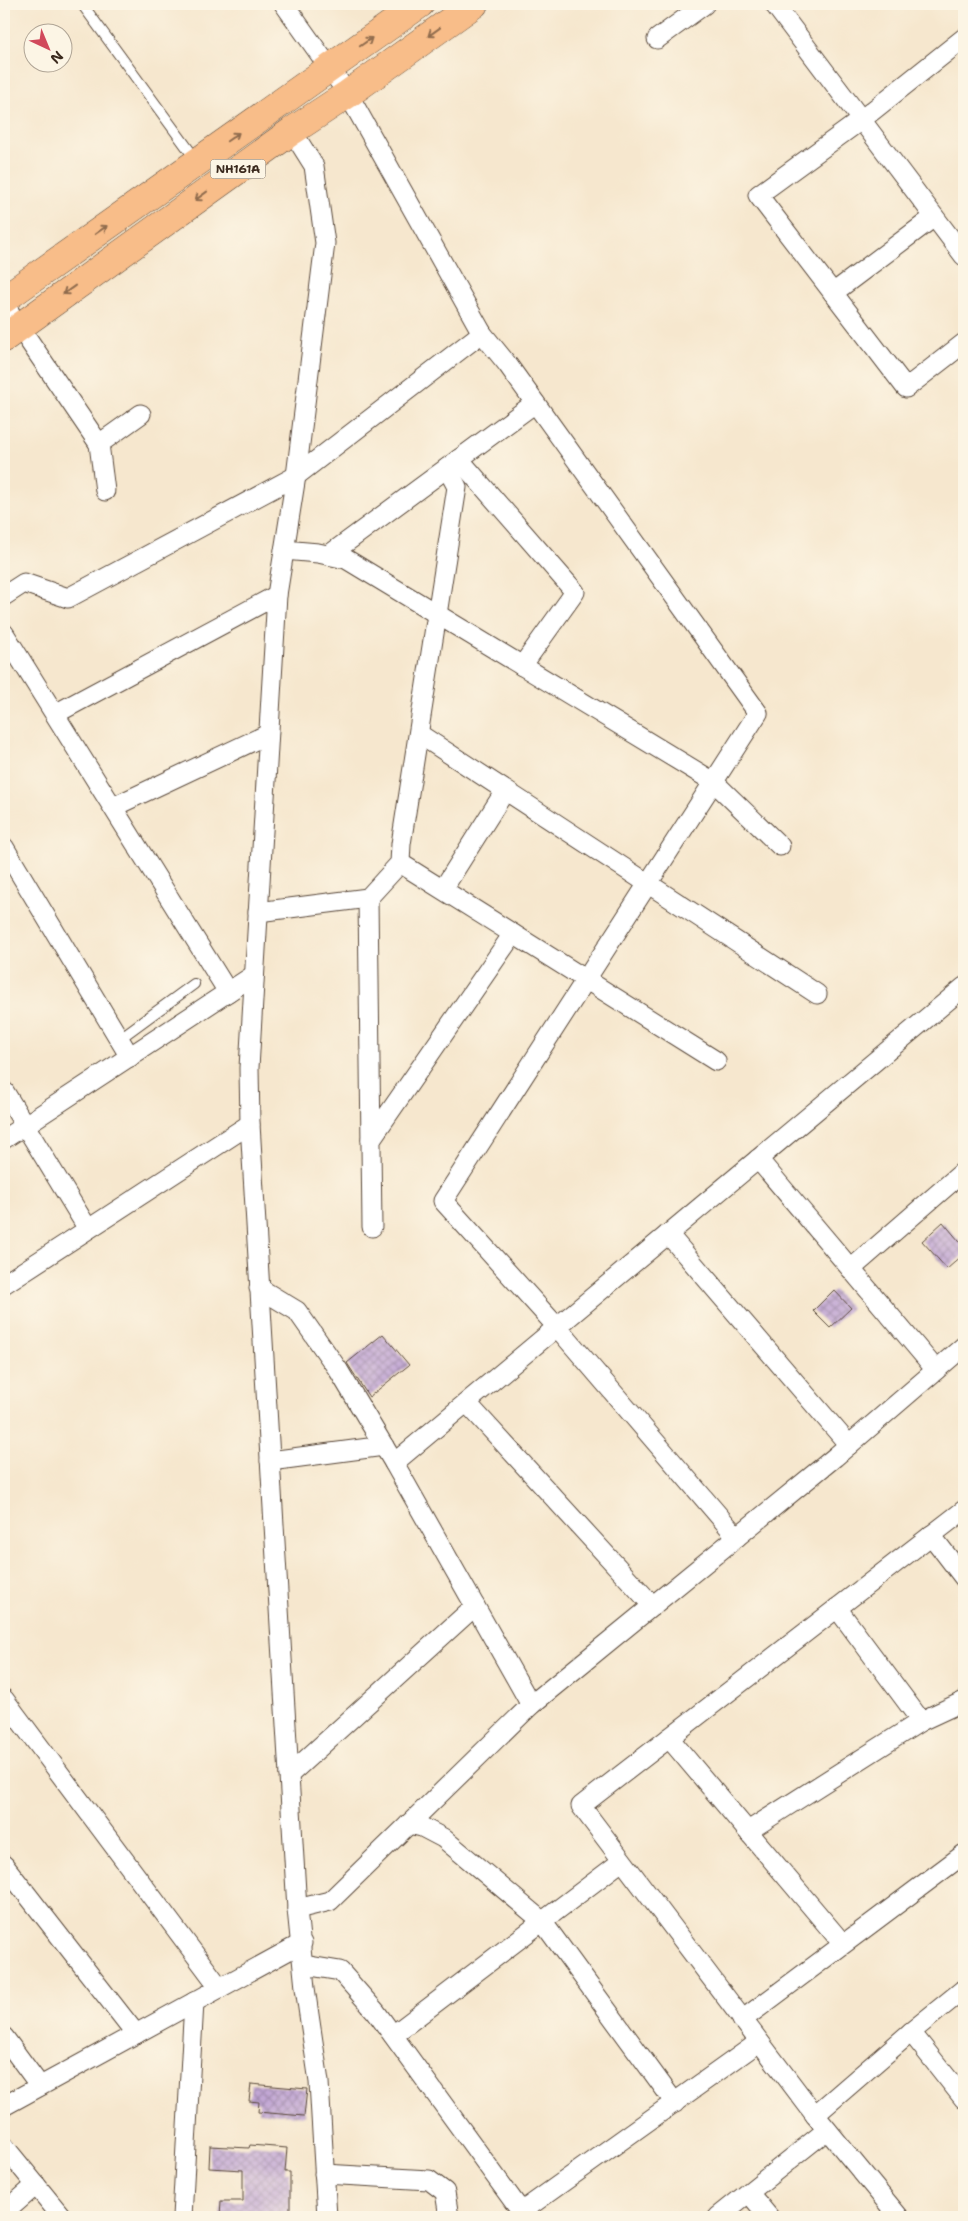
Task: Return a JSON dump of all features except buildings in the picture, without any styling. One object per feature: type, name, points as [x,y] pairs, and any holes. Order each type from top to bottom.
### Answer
[{"type":"highway","name":"NH161A","points":[[4,299],[420,4]]},
{"type":"highway","name":"NH161A","points":[[11,332],[292,131],[348,94],[474,4]]},
{"type":"street","points":[[284,4],[348,94],[482,333],[535,403],[758,713],[443,1201],[557,1327],[738,1537]]},
{"type":"street","points":[[657,40],[705,4]]},
{"type":"street","points":[[774,4],[964,256]]},
{"type":"street","points":[[964,38],[861,120],[758,196],[906,388],[964,343]]},
{"type":"street","points":[[292,131],[314,166],[325,243],[296,476],[277,595],[249,1068],[250,1124],[259,1288],[297,1909],[304,1965],[304,1988],[319,2082],[327,2217]]},
{"type":"street","points":[[833,293],[934,217]]},
{"type":"street","points":[[4,304],[11,332],[99,444],[105,491]]},
{"type":"street","points":[[4,596],[24,583],[68,598],[296,476],[482,333]]},
{"type":"street","points":[[329,555],[535,403]]},
{"type":"street","points":[[99,444],[142,414]]},
{"type":"street","points":[[258,912],[343,903],[368,898],[400,863],[401,844],[457,487],[453,464]]},
{"type":"street","points":[[453,464],[575,592],[522,666]]},
{"type":"street","points":[[284,550],[329,555],[346,559],[714,782],[780,846]]},
{"type":"street","points":[[55,714],[277,595]]},
{"type":"street","points":[[4,633],[228,992]]},
{"type":"street","points":[[113,807],[268,734]]},
{"type":"street","points":[[419,734],[817,994]]},
{"type":"street","points":[[443,889],[505,791]]},
{"type":"street","points":[[4,847],[130,1057]]},
{"type":"street","points":[[400,863],[716,1061]]},
{"type":"street","points":[[368,898],[372,1227]]},
{"type":"street","points":[[371,1139],[513,934]]},
{"type":"street","points":[[4,1139],[254,975]]},
{"type":"street","points":[[394,1463],[964,987]]},
{"type":"street","points":[[4,1091],[88,1229]]},
{"type":"street","points":[[4,1284],[250,1124]]},
{"type":"street","points":[[758,1159],[936,1370]]},
{"type":"street","points":[[851,1269],[964,1171]]},
{"type":"street","points":[[668,1234],[849,1445]]},
{"type":"street","points":[[259,1288],[297,1310],[339,1371],[394,1463],[531,1705]]},
{"type":"street","points":[[297,1909],[330,1901],[531,1705],[849,1445],[964,1346]]},
{"type":"street","points":[[466,1403],[653,1606]]},
{"type":"street","points":[[270,1461],[384,1446]]},
{"type":"street","points":[[899,2217],[815,2115],[580,1806],[964,1510]]},
{"type":"street","points":[[932,1535],[964,1578]]},
{"type":"street","points":[[289,1775],[475,1606]]},
{"type":"street","points":[[837,1608],[921,1721]]},
{"type":"street","points":[[4,1699],[220,1988]]},
{"type":"street","points":[[748,1831],[921,1721],[964,1701]]},
{"type":"street","points":[[669,1738],[843,1944]]},
{"type":"street","points":[[409,1824],[443,1838],[542,1921],[675,2103]]},
{"type":"street","points":[[742,2020],[964,1854]]},
{"type":"street","points":[[393,2035],[622,1861]]},
{"type":"street","points":[[4,1865],[136,2034]]},
{"type":"street","points":[[4,2106],[302,1943]]},
{"type":"street","points":[[304,1965],[340,1971],[393,2035],[523,2215],[760,2042]]},
{"type":"street","points":[[815,2115],[964,1989]]},
{"type":"street","points":[[182,2217],[194,2002]]},
{"type":"street","points":[[911,2032],[964,2099]]},
{"type":"street","points":[[4,2037],[40,2086]]},
{"type":"street","points":[[718,2217],[827,2130]]},
{"type":"street","points":[[4,2146],[62,2217]]},
{"type":"street","points":[[324,2174],[429,2180],[445,2192],[450,2217]]},
{"type":"street","points":[[4,2213],[36,2185]]},
{"type":"street","points":[[749,2193],[769,2217]]},
{"type":"lane","points":[[82,4],[198,162]]},
{"type":"lane","points":[[119,1039],[194,984]]}]
